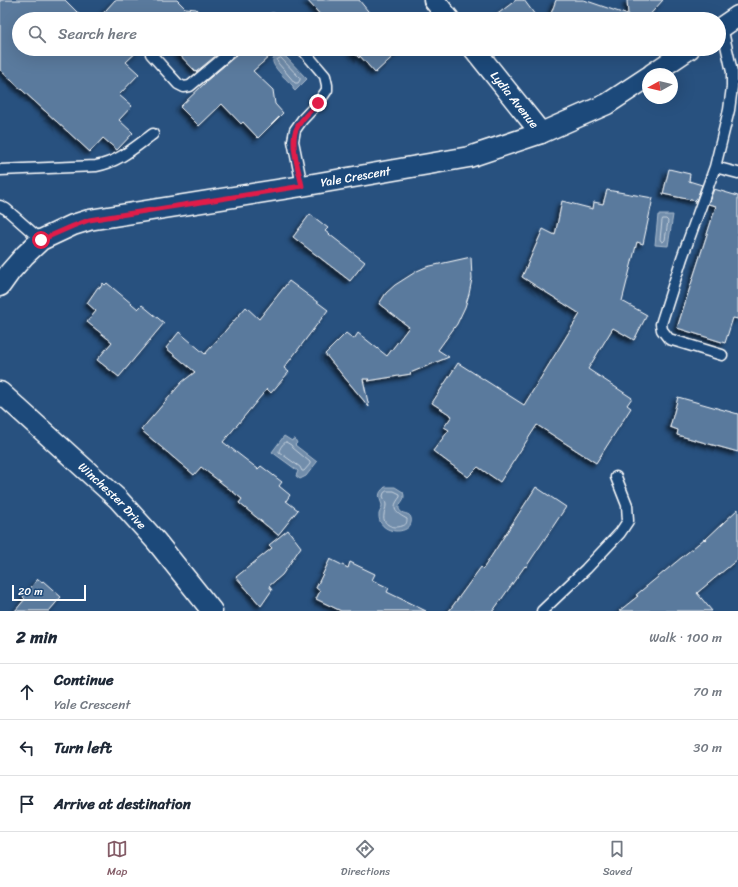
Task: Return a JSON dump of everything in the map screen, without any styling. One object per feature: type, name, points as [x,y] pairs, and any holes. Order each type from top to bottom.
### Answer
[{"type":"street","points":[[434,0],[444,12]]},
{"type":"street","name":"Lydia Avenue","points":[[480,56],[541,132]]},
{"type":"street","points":[[661,68],[679,56]]},
{"type":"street","name":"Yale Crescent","points":[[0,286],[15,266],[41,240],[89,220],[302,186],[469,157],[541,132],[607,104],[642,81]]},
{"type":"street","name":"Winchester Drive","points":[[0,392],[118,499],[156,541],[212,611]]},
{"type":"lane","points":[[722,355],[668,339],[662,330],[661,324],[682,258],[715,168],[729,110],[732,88],[732,72],[726,24]]},
{"type":"lane","points":[[153,56],[178,84],[184,87],[190,86],[226,56]]},
{"type":"lane","points":[[302,186],[293,141],[296,130],[302,120],[318,103],[327,90],[328,85],[325,76],[308,56]]},
{"type":"lane","points":[[0,170],[96,166],[107,164],[118,159],[153,134]]},
{"type":"lane","points":[[715,168],[738,173]]},
{"type":"lane","points":[[0,206],[41,240]]},
{"type":"lane","points":[[542,611],[586,569],[620,533],[628,522],[627,505],[616,477]]},
{"type":"water","points":[[276,56],[285,56],[307,79],[295,91],[293,86],[280,73],[273,63]]},
{"type":"water","points":[[658,215],[673,215],[668,246],[655,245]]},
{"type":"water","points":[[284,436],[292,441],[295,439],[297,443],[295,445],[317,462],[306,476],[300,479],[296,476],[298,471],[272,452]]},
{"type":"water","points":[[385,487],[395,487],[403,492],[404,497],[399,509],[411,518],[411,524],[407,528],[396,531],[389,530],[380,521],[379,514],[382,505],[379,495]]},
{"type":"building","points":[[0,0],[65,0],[77,12],[12,12],[12,56],[132,56],[126,62],[139,74],[119,95],[132,106],[119,120],[133,133],[117,150],[103,138],[90,152],[0,70]]},
{"type":"building","points":[[115,0],[177,0],[185,8],[196,9],[199,12],[104,12]]},
{"type":"building","points":[[307,0],[359,0],[369,12],[318,12]]},
{"type":"building","points":[[516,0],[524,0],[533,12],[500,12]]},
{"type":"building","points":[[556,0],[584,0],[619,12],[552,12]]},
{"type":"building","points":[[627,0],[663,0],[652,12],[628,12]]},
{"type":"building","points":[[181,56],[215,56],[196,72]]},
{"type":"building","points":[[236,56],[270,56],[253,71],[273,90],[275,104],[283,113],[258,138],[243,122],[241,124],[222,104],[199,126],[180,107],[205,82]]},
{"type":"building","points":[[360,56],[393,56],[375,73]]},
{"type":"building","points":[[669,169],[690,174],[689,181],[702,185],[696,201],[663,194]]},
{"type":"building","points":[[714,189],[738,196],[738,319],[733,318],[725,343],[677,328],[716,206],[708,204]]},
{"type":"building","points":[[607,190],[653,198],[643,244],[637,242],[622,301],[647,315],[634,340],[613,328],[588,369],[632,398],[627,405],[631,408],[596,463],[537,425],[500,482],[478,467],[468,477],[433,451],[449,430],[444,427],[452,416],[432,403],[458,363],[524,405],[580,314],[522,277],[543,229],[555,235],[562,201],[593,209],[594,202],[603,204]]},
{"type":"building","points":[[310,214],[328,228],[325,231],[365,262],[350,281],[293,237]]},
{"type":"building","points":[[471,257],[472,279],[465,307],[457,324],[438,350],[449,357],[410,373],[411,374],[368,381],[370,379],[363,379],[369,407],[325,354],[346,333],[354,339],[358,333],[387,356],[409,327],[379,304],[386,293],[395,285],[426,267]]},
{"type":"building","points":[[289,281],[328,310],[284,368],[289,372],[271,393],[267,389],[223,442],[258,469],[261,466],[282,482],[279,486],[290,495],[286,501],[298,510],[278,535],[239,503],[242,499],[201,467],[194,475],[141,430],[182,382],[195,372],[166,348],[179,332],[205,354],[246,307],[259,319]]},
{"type":"building","points":[[103,283],[105,285],[107,283],[138,309],[142,305],[164,323],[119,377],[97,360],[112,342],[87,322],[96,311],[87,303],[98,287],[100,288]]},
{"type":"building","points":[[678,397],[738,414],[738,452],[677,435],[678,430],[670,427]]},
{"type":"building","points":[[536,487],[566,507],[526,567],[525,566],[493,611],[449,611],[481,567],[483,569]]},
{"type":"building","points":[[738,509],[738,559],[697,593],[712,611],[619,611],[638,596],[636,595],[704,539],[705,540]]},
{"type":"building","points":[[288,530],[301,547],[282,575],[269,586],[272,590],[261,606],[236,577],[272,548],[269,545]]},
{"type":"building","points":[[330,559],[348,568],[350,562],[375,574],[372,580],[389,588],[387,592],[426,611],[341,611],[316,599],[320,591],[316,588]]},
{"type":"building","points":[[38,579],[42,582],[43,581],[61,597],[49,611],[15,611],[25,599],[23,597]]},
{"type":"route","points":[[41,240],[89,220],[302,186],[293,141],[296,130],[302,120],[318,103]]}]
